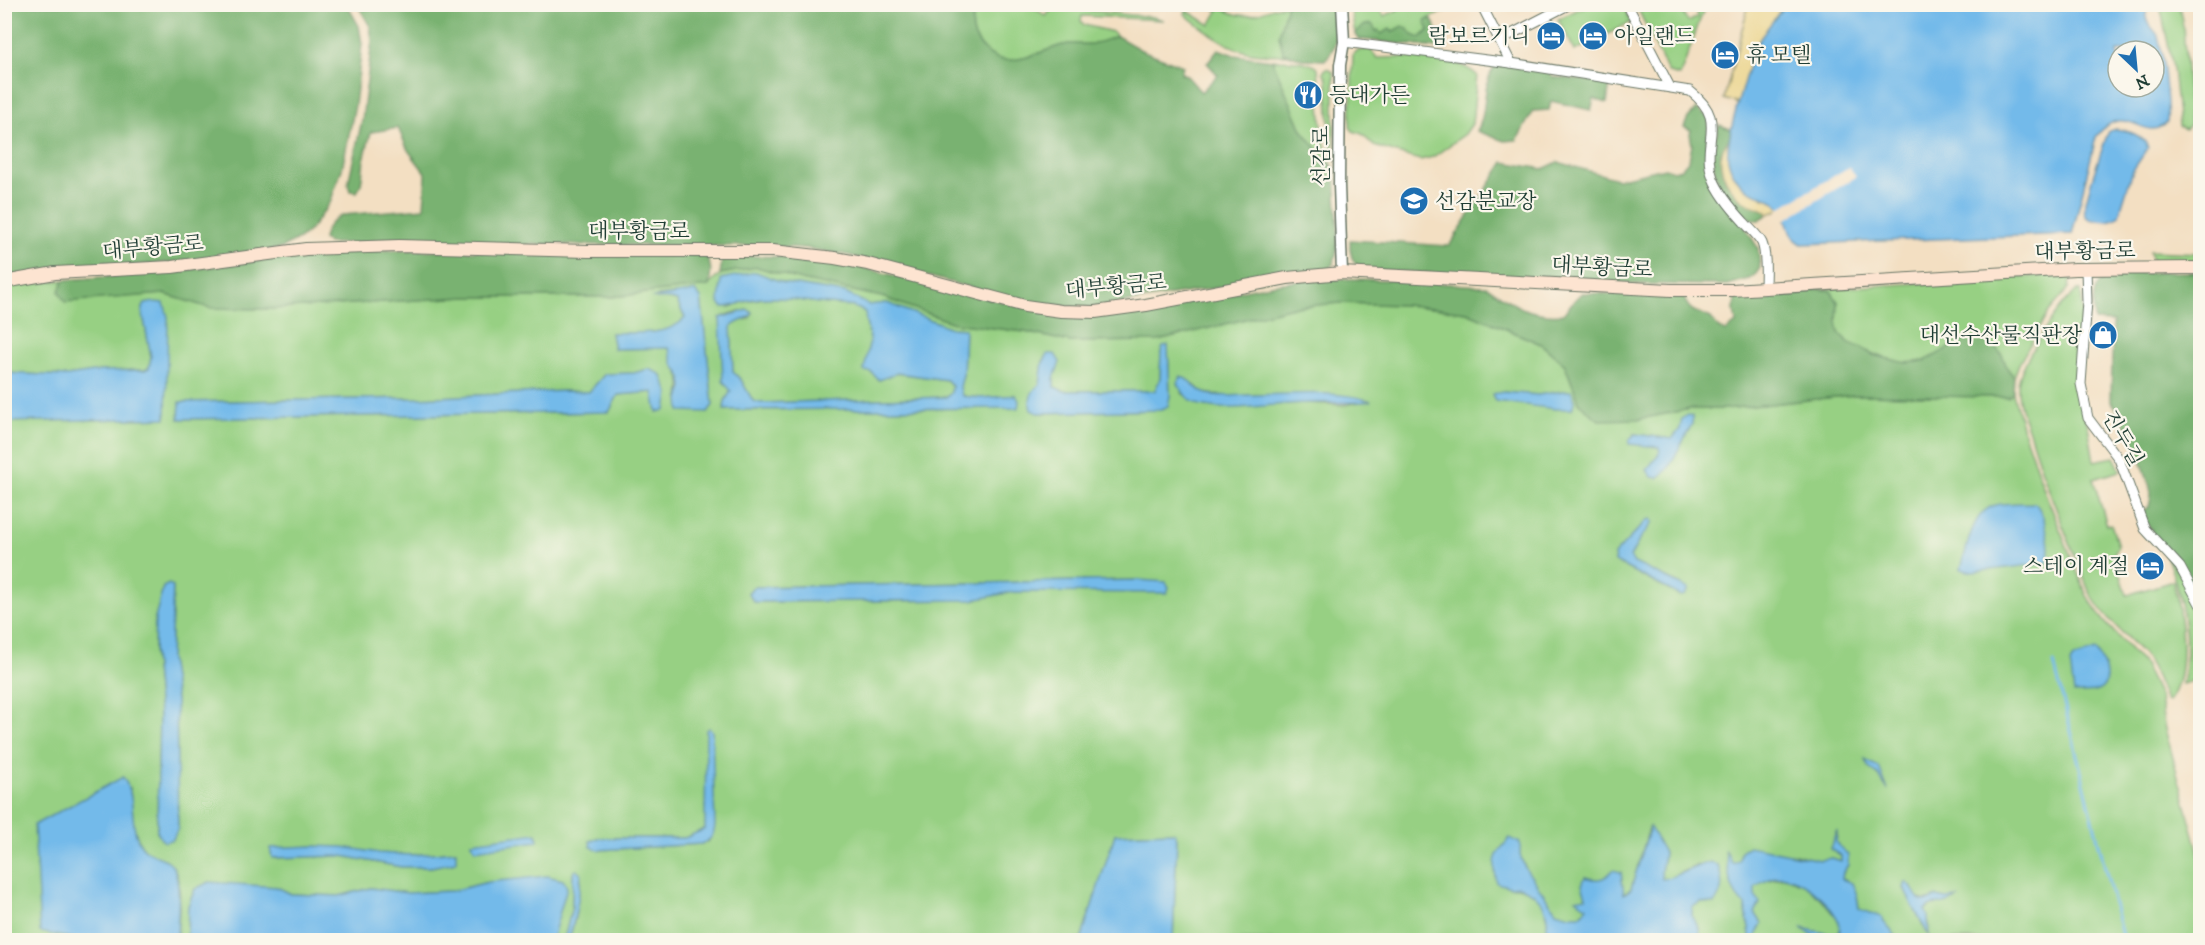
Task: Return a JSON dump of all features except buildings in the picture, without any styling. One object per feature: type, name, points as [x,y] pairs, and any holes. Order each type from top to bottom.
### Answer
[{"type":"main road","name":"대부황금로","points":[[4,282],[55,273],[172,267],[306,249],[399,246],[588,251],[773,251],[835,258],[894,270],[1025,306],[1077,312],[1114,310],[1287,278],[1342,273],[1671,290],[1765,289],[2086,269],[2200,268]]},
{"type":"street","name":"선감로","points":[[1342,4],[1344,42],[1340,65],[1342,273]]},
{"type":"street","points":[[1481,4],[1511,63]]},
{"type":"street","points":[[1500,40],[1570,4]]},
{"type":"street","points":[[1627,4],[1670,87]]},
{"type":"street","points":[[1344,42],[1511,63],[1690,91],[1700,98],[1709,110],[1713,122],[1708,164],[1715,185],[1732,209],[1762,243],[1765,289]]},
{"type":"street","name":"진두길","points":[[2086,269],[2081,384],[2088,417],[2119,459],[2145,529],[2180,567],[2200,604]]},
{"type":"green space","points":[[357,4],[979,5],[973,22],[974,35],[985,51],[1005,60],[1016,60],[1063,45],[1094,43],[1117,36],[1141,50],[1183,66],[1181,73],[1186,75],[1201,92],[1218,75],[1207,63],[1218,49],[1234,55],[1272,60],[1302,130],[1335,171],[1338,233],[1336,255],[1333,264],[1327,270],[1091,308],[1029,303],[848,255],[805,248],[328,243],[323,239],[327,227],[343,215],[424,208],[426,174],[408,150],[398,128],[371,132],[361,185],[357,192],[350,191],[348,184],[362,120],[372,41],[370,26]]},
{"type":"green space","points":[[1287,4],[1335,5],[1336,41],[1325,60],[1302,59],[1283,52],[1279,35]]},
{"type":"green space","points":[[5,5],[347,5],[359,26],[362,44],[355,105],[342,169],[330,203],[310,230],[282,248],[199,260],[5,277]]},
{"type":"green space","points":[[979,5],[1030,5],[1046,16],[1055,5],[1077,5],[1094,11],[1164,20],[1082,16],[1081,21],[1084,25],[1113,32],[1117,36],[1094,43],[1063,45],[1016,60],[1005,60],[985,51],[974,35],[973,22]]},
{"type":"green space","points":[[1209,5],[1236,14],[1247,15],[1287,5],[1282,23],[1283,52],[1289,55],[1255,54],[1237,49],[1185,14],[1186,10],[1210,25],[1218,11]]},
{"type":"green space","points":[[1350,5],[1378,5],[1384,16],[1398,10],[1395,5],[1456,5],[1425,21],[1439,48],[1359,39],[1355,33]]},
{"type":"green space","points":[[1587,5],[1622,5],[1631,22],[1575,51],[1558,19]]},
{"type":"green space","points":[[1636,5],[1678,5],[1688,22],[1698,17],[1695,11],[1705,6],[1680,76],[1669,73],[1667,70]]},
{"type":"green space","points":[[2160,5],[2179,5],[2183,26],[2190,124],[2185,129],[2179,126],[2173,68]]},
{"type":"green space","points":[[1431,18],[1447,49],[1359,39],[1355,33],[1365,25],[1372,24],[1381,34],[1390,29],[1392,32],[1403,26],[1411,34],[1420,38],[1429,30],[1425,21]]},
{"type":"green space","points":[[1370,49],[1377,58],[1416,57],[1443,60],[1467,68],[1477,75],[1472,124],[1465,134],[1433,157],[1420,160],[1374,146],[1362,134],[1353,131],[1350,127],[1353,55],[1357,51]]},
{"type":"green space","points":[[1272,60],[1302,62],[1318,68],[1323,134],[1335,171],[1302,130]]},
{"type":"green space","points":[[1498,64],[1548,71],[1553,77],[1610,83],[1607,103],[1594,99],[1591,110],[1551,101],[1549,110],[1533,111],[1517,140],[1504,141],[1477,131],[1481,123],[1489,78],[1492,70]]},
{"type":"green space","points":[[1327,68],[1334,74],[1334,158],[1331,146],[1327,79],[1323,72]]},
{"type":"green space","points":[[1697,109],[1709,118],[1705,163],[1758,248],[1760,268],[1749,279],[1727,285],[1638,284],[1364,270],[1356,265],[1352,258],[1350,240],[1449,246],[1504,162],[1543,169],[1558,162],[1617,179],[1665,168],[1674,171],[1681,169],[1689,160],[1692,145],[1691,130],[1684,127],[1688,118]]},
{"type":"green space","points":[[1719,125],[1731,129],[1729,139],[1721,153],[1725,179],[1739,198],[1767,212],[1767,215],[1759,220],[1751,219],[1736,208],[1719,182],[1713,156]]},
{"type":"green space","points":[[402,250],[704,255],[709,262],[711,273],[709,286],[611,297],[466,297],[270,309],[210,308],[164,294],[65,302],[59,292],[64,280],[170,272],[330,252]]},
{"type":"green space","points":[[2150,251],[2200,253],[2200,263],[2157,264],[2152,261]]},
{"type":"green space","points":[[732,256],[800,257],[851,265],[1057,315],[1084,316],[1139,311],[1277,284],[1355,279],[1487,286],[1522,308],[1551,314],[1563,314],[1583,293],[1683,296],[1691,309],[1711,318],[1719,328],[1726,331],[1736,323],[1735,298],[1741,294],[1820,289],[1831,291],[1838,302],[1839,333],[1850,344],[1873,355],[1906,363],[1925,361],[1966,339],[1980,337],[1992,343],[2002,355],[2007,368],[2014,377],[2013,393],[2008,397],[1854,395],[1724,409],[1690,409],[1640,419],[1599,420],[1580,404],[1565,365],[1541,344],[1467,312],[1405,305],[1341,303],[1293,307],[1158,341],[1070,342],[1025,332],[954,323],[882,297],[801,280],[757,267],[720,274],[722,259]]},
{"type":"green space","points":[[757,267],[801,280],[882,297],[954,323],[1025,332],[1070,342],[1158,341],[1293,307],[1341,303],[1405,305],[1467,312],[1541,344],[1565,365],[1580,404],[1640,419],[1690,409],[1724,409],[1854,395],[2001,397],[2013,393],[2023,430],[2045,492],[2087,596],[2104,621],[2144,665],[2160,698],[2164,725],[2200,857],[2200,940],[1898,940],[1881,918],[1859,909],[1857,895],[1842,879],[1843,872],[1848,865],[1836,843],[1837,833],[1830,848],[1841,856],[1842,861],[1832,858],[1820,861],[1796,854],[1731,863],[1726,852],[1745,905],[1751,940],[1698,940],[1700,930],[1692,917],[1692,906],[1701,902],[1697,865],[1662,879],[1664,853],[1649,828],[1631,889],[1623,894],[1621,872],[1597,881],[1585,877],[1587,907],[1581,915],[1563,914],[1552,908],[1536,886],[1520,855],[1510,887],[1522,888],[1534,894],[1543,904],[1547,920],[1545,940],[1173,940],[1177,838],[1173,832],[1115,834],[1081,940],[569,940],[581,880],[573,874],[572,907],[564,940],[552,940],[554,934],[488,882],[452,891],[408,893],[371,888],[339,896],[291,894],[277,887],[195,889],[188,906],[187,940],[173,940],[177,938],[179,912],[180,893],[177,876],[172,865],[150,854],[139,841],[133,824],[130,788],[40,931],[80,940],[5,940],[4,422],[166,418],[166,373],[142,309],[151,357],[149,368],[145,370],[101,371],[67,376],[5,373],[5,287],[64,280],[59,292],[119,297],[164,294],[210,308],[270,309],[466,297],[611,297],[708,286],[720,274]],"holes":[[[756,273],[784,283],[845,293],[869,305],[887,303],[951,328],[965,329],[963,375],[959,387],[962,396],[982,398],[1016,395],[1018,408],[724,410],[725,401],[731,391],[720,318],[748,310],[753,313],[749,319],[738,321],[731,327],[733,372],[741,380],[753,401],[761,403],[947,397],[951,393],[952,386],[947,380],[896,373],[879,380],[871,372],[866,312],[861,309],[780,298],[745,302],[730,307]],[[675,294],[701,298],[713,405],[708,412],[679,399],[680,379],[669,348],[614,349],[611,333],[661,331],[670,329],[685,319],[677,301],[657,296]],[[1168,346],[1170,396],[1161,410],[1038,413],[1043,362],[1054,378],[1054,387],[1064,391],[1155,391],[1160,378],[1161,352]],[[649,369],[666,410],[657,411],[654,392],[618,395],[609,412],[179,419],[180,402],[418,398],[564,391],[589,392],[605,374],[634,373]],[[1190,381],[1203,393],[1226,396],[1316,394],[1369,400],[1345,405],[1306,403],[1217,407],[1197,404],[1182,393]],[[1563,391],[1556,409],[1503,392],[1538,395]],[[1692,424],[1682,442],[1660,452],[1659,447],[1646,445],[1635,434],[1672,439],[1680,429]],[[1647,520],[1630,557],[1634,563],[1682,585],[1685,595],[1680,596],[1622,566],[1614,555]],[[1139,580],[1167,592],[1011,592],[973,600],[754,602],[748,593],[753,587]],[[173,587],[170,658],[176,700],[178,828],[157,831],[159,713],[154,655],[155,619],[163,588]],[[706,819],[709,841],[701,844],[599,850],[590,841],[597,838],[685,838],[705,829]],[[271,849],[412,855],[455,851],[456,862],[431,867],[401,867],[342,856],[273,858]],[[1911,886],[1915,895],[1925,900],[1938,897],[1956,899],[1928,907],[1925,910],[1929,925],[1928,935],[1904,888]]]},
{"type":"green space","points":[[2200,272],[2200,598],[2150,529],[2141,512],[2149,507],[2151,493],[2149,484],[2129,432],[2111,401],[2113,322],[2094,321],[2093,306],[2094,293],[2100,282],[2113,273]]},
{"type":"green space","points":[[2071,274],[2069,288],[2048,313],[2014,377],[2007,368],[2002,355],[1980,337],[1964,341],[1932,358],[1917,363],[1893,361],[1850,343],[1842,337],[1837,327],[1838,302],[1820,289]]},
{"type":"green space","points":[[2078,290],[2081,291],[2083,314],[2078,361],[2078,395],[2088,426],[2094,461],[2114,457],[2121,471],[2093,479],[2107,525],[2111,524],[2118,546],[2114,553],[2127,595],[2173,581],[2176,594],[2181,625],[2182,660],[2176,690],[2169,701],[2166,700],[2147,659],[2107,616],[2089,591],[2049,491],[2020,403],[2018,386],[2025,364],[2051,320]]},
{"type":"green space","points":[[2166,555],[2189,587],[2200,611],[2200,679],[2182,684],[2186,634],[2177,586]]},
{"type":"green space","points":[[1785,877],[1806,885],[1824,902],[1840,921],[1840,932],[1830,934],[1804,929],[1822,940],[1754,940],[1762,923],[1755,913],[1754,887],[1763,881]]},
{"type":"sand","points":[[1784,5],[1760,40],[1753,55],[1739,104],[1724,99],[1748,7]]},
{"type":"sand","points":[[1729,139],[1728,148],[1763,198],[1770,199],[1781,208],[1767,215],[1765,210],[1745,202],[1730,187],[1721,166],[1723,150]]},
{"type":"water","points":[[1784,5],[2149,5],[2146,18],[2159,39],[2106,39],[2106,99],[2166,99],[2166,91],[2167,122],[2158,128],[2150,129],[2125,121],[2116,121],[2096,137],[2072,234],[1802,244],[1792,235],[1779,206],[1774,201],[1751,192],[1740,184],[1728,159],[1730,135],[1739,98],[1760,39]]},
{"type":"water","points":[[2115,129],[2130,132],[2139,137],[2148,148],[2133,170],[2119,215],[2109,221],[2090,219],[2085,215],[2089,190],[2106,138],[2109,131]]},
{"type":"water","points":[[756,272],[784,283],[845,293],[869,305],[887,303],[951,328],[965,329],[963,375],[960,387],[962,396],[982,398],[1016,395],[1019,401],[1018,408],[724,410],[725,401],[731,391],[723,381],[720,318],[748,310],[753,313],[731,327],[733,372],[741,380],[753,401],[761,403],[947,397],[951,393],[952,386],[947,380],[897,373],[879,380],[871,372],[864,371],[870,339],[865,312],[856,308],[773,298],[750,300],[722,307],[719,302],[721,279]]},
{"type":"water","points":[[695,291],[701,298],[713,405],[708,412],[680,411],[679,399],[683,387],[681,376],[673,364],[669,348],[614,349],[611,333],[660,331],[678,324],[685,318],[677,301],[653,298]]},
{"type":"water","points":[[164,303],[168,317],[166,418],[5,422],[5,373],[67,376],[149,368],[151,357],[142,309],[145,304]]},
{"type":"water","points":[[1168,345],[1170,396],[1168,406],[1161,410],[1038,413],[1031,410],[1031,395],[1040,384],[1043,362],[1048,354],[1055,354],[1060,362],[1054,378],[1054,387],[1064,391],[1155,391],[1160,378],[1161,352],[1163,347]]},
{"type":"water","points":[[649,369],[661,374],[669,393],[666,410],[657,412],[653,392],[618,395],[609,412],[179,419],[180,402],[418,398],[564,391],[589,392],[605,374],[634,373]]},
{"type":"water","points":[[1181,376],[1204,393],[1215,395],[1326,394],[1371,401],[1293,403],[1240,408],[1213,407],[1196,404],[1186,396],[1178,383]]},
{"type":"water","points":[[1571,391],[1575,400],[1572,409],[1495,401],[1492,394],[1503,392],[1538,395]]},
{"type":"water","points":[[1687,415],[1692,416],[1692,424],[1668,469],[1658,478],[1652,477],[1647,470],[1660,452],[1659,447],[1629,444],[1629,440],[1635,434],[1672,439],[1680,429],[1682,419]]},
{"type":"water","points":[[2035,503],[2042,515],[2047,532],[2049,549],[2047,563],[1972,572],[1961,569],[1971,532],[1981,515],[1996,505]]},
{"type":"water","points":[[1651,519],[1653,522],[1630,557],[1634,563],[1689,589],[1685,595],[1681,596],[1615,562],[1614,555],[1647,520]]},
{"type":"water","points":[[1139,580],[1166,582],[1169,587],[1167,593],[1011,592],[973,600],[754,602],[748,593],[753,587]]},
{"type":"water","points":[[169,584],[173,587],[170,658],[176,700],[178,828],[173,839],[165,842],[157,831],[159,713],[154,655],[155,619],[163,587]]},
{"type":"water","points":[[2096,651],[2106,674],[2104,685],[2094,692],[2074,693],[2070,663],[2073,658]]},
{"type":"water","points":[[709,728],[712,731],[715,825],[710,839],[701,844],[599,850],[591,847],[590,841],[597,838],[685,838],[705,829],[706,730]]},
{"type":"water","points":[[1865,760],[1879,767],[1888,790],[1879,776],[1869,768]]},
{"type":"water","points":[[123,777],[132,801],[138,840],[147,851],[168,861],[176,875],[178,885],[177,938],[173,940],[80,940],[40,932],[34,825]]},
{"type":"water","points":[[1650,827],[1664,853],[1662,879],[1711,862],[1718,866],[1722,886],[1720,895],[1714,904],[1701,902],[1692,907],[1692,917],[1700,930],[1698,940],[1545,940],[1548,916],[1542,903],[1533,893],[1519,886],[1510,887],[1497,883],[1496,858],[1510,838],[1520,843],[1520,855],[1525,868],[1556,911],[1581,915],[1587,907],[1576,899],[1586,897],[1582,885],[1585,877],[1600,879],[1613,870],[1621,872],[1624,894],[1631,889]]},
{"type":"water","points":[[1837,830],[1836,843],[1848,855],[1848,865],[1843,872],[1842,879],[1852,883],[1859,909],[1881,917],[1898,940],[1822,940],[1801,928],[1830,934],[1840,932],[1839,924],[1829,906],[1803,884],[1786,877],[1778,877],[1755,887],[1755,896],[1760,903],[1755,913],[1762,923],[1754,940],[1751,940],[1745,905],[1732,888],[1725,850],[1732,863],[1739,861],[1741,851],[1749,846],[1820,860],[1832,858],[1841,861],[1841,856],[1830,849]]},
{"type":"water","points":[[1174,832],[1177,838],[1173,940],[1081,940],[1115,834]]},
{"type":"water","points":[[537,833],[538,841],[475,850],[471,842]]},
{"type":"water","points":[[313,846],[412,855],[456,851],[456,862],[431,867],[401,867],[342,856],[272,858],[270,848]]},
{"type":"water","points":[[577,870],[581,873],[577,907],[569,940],[564,940],[572,907],[573,874]]},
{"type":"water","points":[[547,876],[563,880],[567,887],[552,940],[187,940],[188,906],[195,889],[209,882],[277,887],[291,894],[339,896],[371,888],[408,893],[452,891],[488,882]]},
{"type":"water","points":[[1906,882],[1918,898],[1924,901],[1938,897],[1959,898],[1927,907],[1925,910],[1928,917],[1929,936],[1904,888]]},
{"type":"pier","points":[[1849,167],[1856,177],[1783,221],[1778,209]]},
{"type":"waterway","points":[[2054,663],[2123,940]]},
{"type":"place","name":"람보르기니","points":[[1551,36]]},
{"type":"place","name":"아일랜드","points":[[1593,36]]},
{"type":"place","name":"휴 모텔","points":[[1725,55]]},
{"type":"place","name":"등대가든","points":[[1308,95]]},
{"type":"place","name":"선감분교장","points":[[1414,201]]},
{"type":"place","name":"대선수산물직판장","points":[[2103,335]]},
{"type":"place","name":"스테이 계절","points":[[2150,566]]}]
